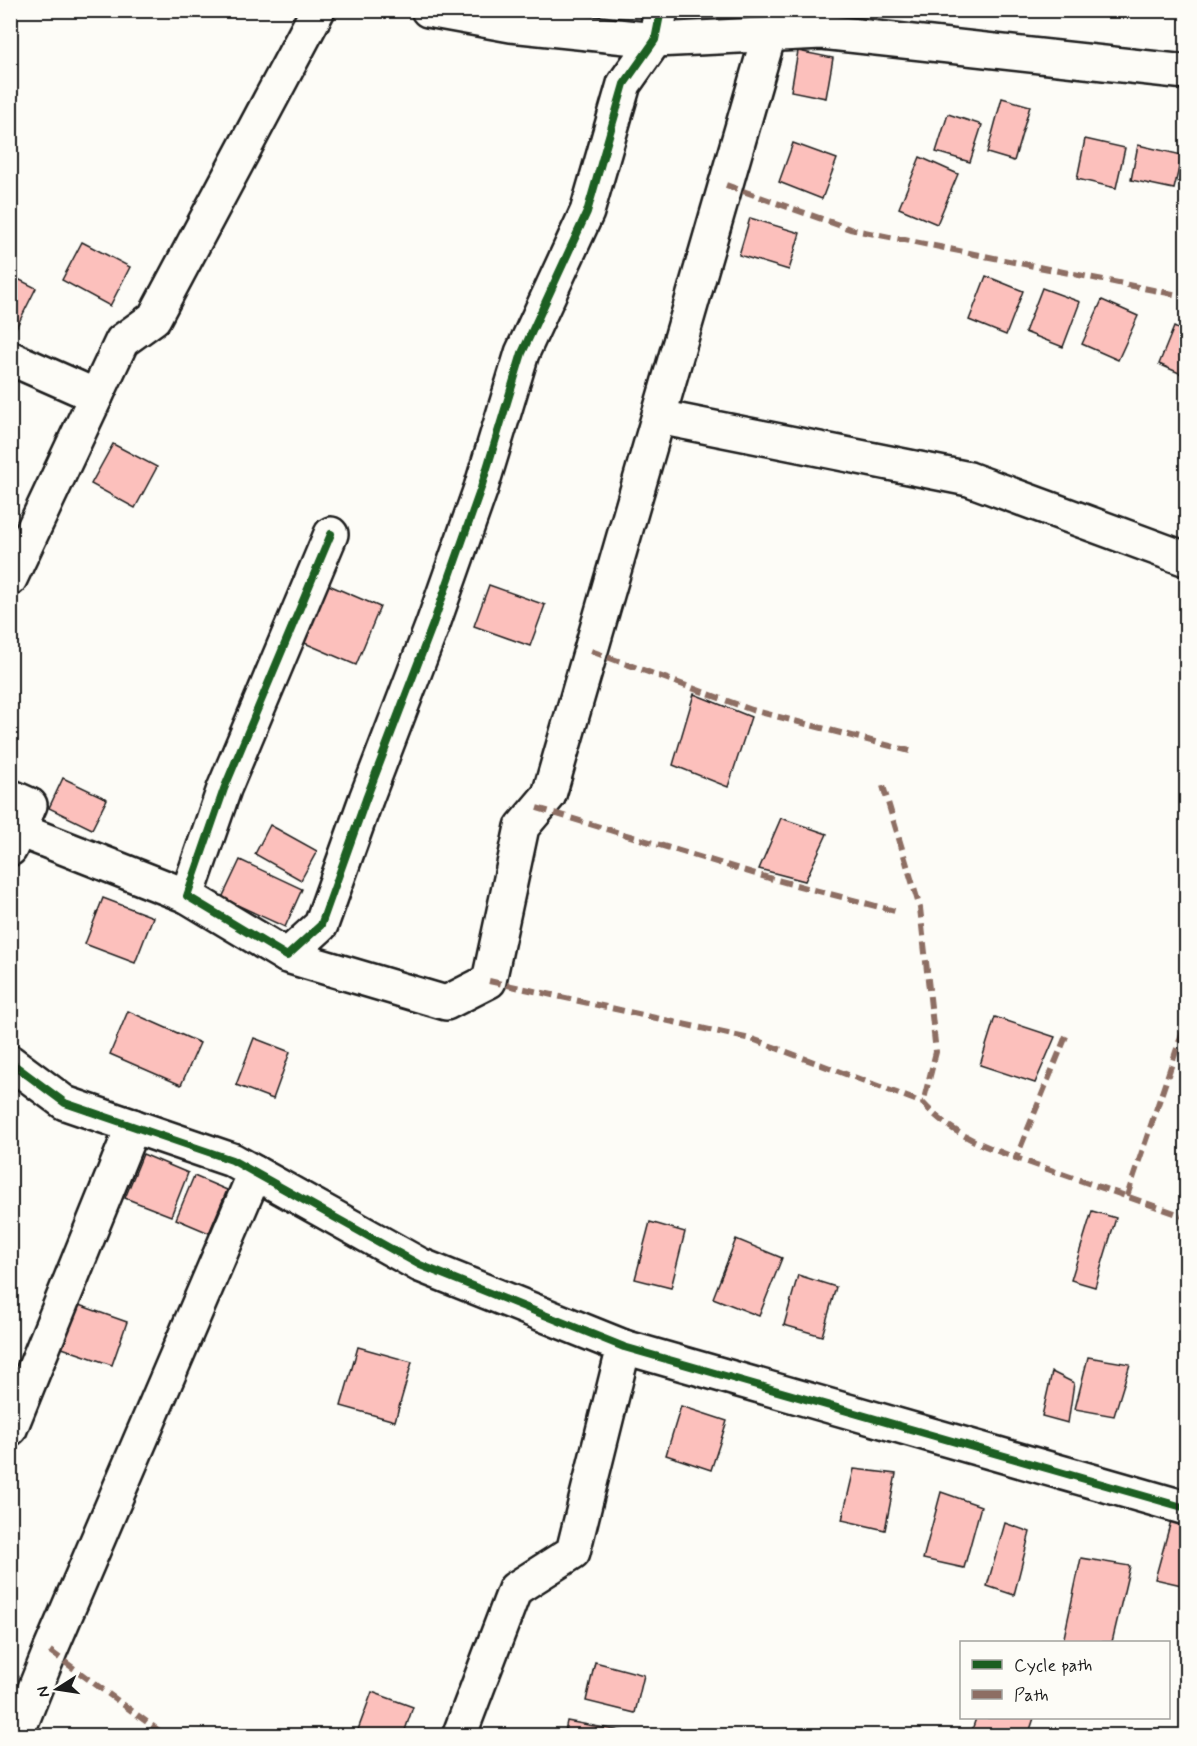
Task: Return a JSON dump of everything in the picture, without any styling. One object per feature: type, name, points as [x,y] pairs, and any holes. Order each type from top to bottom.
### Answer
[{"type":"street","points":[[10,579],[122,341],[154,318],[318,10]]},
{"type":"street","points":[[428,10],[511,25],[658,26],[769,35],[822,33],[1186,72]]},
{"type":"street","points":[[287,956],[321,926],[459,551],[481,488],[522,353],[587,212],[624,84],[658,26]]},
{"type":"street","points":[[10,796],[30,805],[15,839],[187,896],[287,956],[446,1003],[489,981],[522,827],[549,795],[769,35]]},
{"type":"street","points":[[10,358],[96,396]]},
{"type":"street","points":[[659,417],[969,479],[1186,560]]},
{"type":"street","points":[[187,896],[224,789],[330,534]]},
{"type":"street","points":[[10,1062],[65,1103],[232,1160],[420,1265],[624,1347],[1186,1508]]},
{"type":"street","points":[[10,1429],[133,1126]]},
{"type":"street","points":[[16,1736],[50,1651],[255,1173]]},
{"type":"street","points":[[459,1736],[515,1589],[573,1552],[624,1347]]},
{"type":"building","points":[[798,51],[833,58],[826,98],[791,91]]},
{"type":"building","points":[[1002,98],[1030,106],[1014,161],[987,153]]},
{"type":"building","points":[[948,114],[982,125],[970,162],[936,152]]},
{"type":"building","points":[[1085,139],[1125,148],[1116,188],[1077,179]]},
{"type":"building","points":[[793,143],[837,159],[822,199],[779,182]]},
{"type":"building","points":[[1138,145],[1182,155],[1174,189],[1131,180]]},
{"type":"building","points":[[920,157],[958,174],[937,224],[899,208]]},
{"type":"building","points":[[750,218],[800,233],[789,270],[739,255]]},
{"type":"building","points":[[82,242],[130,267],[110,306],[62,280]]},
{"type":"building","points":[[10,275],[36,288],[10,340]]},
{"type":"building","points":[[986,276],[1023,291],[1006,335],[969,320]]},
{"type":"building","points":[[1042,288],[1080,302],[1063,347],[1025,332]]},
{"type":"building","points":[[1102,300],[1138,316],[1118,360],[1082,344]]},
{"type":"building","points":[[1174,327],[1186,333],[1186,376],[1159,364]]},
{"type":"building","points":[[113,444],[157,467],[135,508],[91,484]]},
{"type":"building","points":[[324,583],[380,607],[356,665],[300,641]]},
{"type":"building","points":[[489,585],[545,605],[530,646],[474,626]]},
{"type":"building","points":[[694,694],[751,717],[728,787],[673,765]]},
{"type":"building","points":[[63,778],[107,799],[92,829],[49,808]]},
{"type":"building","points":[[781,818],[827,834],[805,881],[759,869]]},
{"type":"building","points":[[270,825],[317,851],[301,880],[255,854]]},
{"type":"building","points":[[240,860],[302,889],[285,927],[222,898]]},
{"type":"building","points":[[103,898],[153,917],[135,963],[85,944]]},
{"type":"building","points":[[128,1011],[200,1043],[181,1085],[110,1054]]},
{"type":"building","points":[[995,1017],[1055,1037],[1035,1083],[980,1065]]},
{"type":"building","points":[[254,1038],[290,1052],[273,1099],[236,1085]]},
{"type":"building","points":[[143,1154],[188,1173],[171,1216],[125,1198]]},
{"type":"building","points":[[194,1176],[227,1190],[209,1233],[176,1219]]},
{"type":"building","points":[[1092,1211],[1116,1218],[1095,1287],[1071,1280]]},
{"type":"building","points":[[650,1222],[685,1232],[671,1288],[635,1279]]},
{"type":"building","points":[[736,1239],[782,1258],[759,1316],[713,1298]]},
{"type":"building","points":[[798,1275],[836,1287],[822,1336],[784,1325]]},
{"type":"building","points":[[76,1304],[127,1322],[112,1365],[62,1348]]},
{"type":"building","points":[[358,1347],[412,1362],[395,1421],[341,1406]]},
{"type":"building","points":[[1088,1357],[1130,1364],[1114,1416],[1075,1409]]},
{"type":"building","points":[[1052,1372],[1074,1383],[1068,1423],[1042,1416]]},
{"type":"building","points":[[681,1406],[727,1421],[711,1470],[666,1455]]},
{"type":"building","points":[[854,1469],[896,1474],[885,1530],[842,1520]]},
{"type":"building","points":[[941,1492],[981,1506],[964,1568],[923,1559]]},
{"type":"building","points":[[1172,1517],[1186,1519],[1186,1586],[1155,1579]]},
{"type":"building","points":[[1005,1523],[1030,1532],[1014,1595],[987,1586]]},
{"type":"building","points":[[1081,1558],[1130,1566],[1112,1641],[1063,1641]]},
{"type":"building","points":[[595,1662],[644,1675],[635,1713],[586,1701]]},
{"type":"building","points":[[372,1692],[413,1707],[403,1736],[356,1735]]},
{"type":"building","points":[[976,1719],[1034,1719],[1028,1736],[970,1736]]},
{"type":"building","points":[[567,1721],[642,1735],[564,1736]]},
{"type":"marked path","points":[[726,185],[850,229],[1178,295]]},
{"type":"marked path","points":[[591,651],[752,710],[910,751]]},
{"type":"marked path","points":[[883,786],[920,908],[936,1052],[923,1103],[955,1130],[1016,1158]]},
{"type":"marked path","points":[[537,808],[769,878],[895,911]]},
{"type":"marked path","points":[[489,981],[755,1040],[923,1103]]},
{"type":"marked path","points":[[1127,1196],[1186,1022]]},
{"type":"marked path","points":[[1066,1036],[1016,1158],[1186,1217]]},
{"type":"marked path","points":[[50,1651],[166,1736]]},
{"type":"cycle path","points":[[331,534],[224,789],[187,896],[287,956],[321,925],[481,488],[522,353],[587,212],[624,84],[655,40],[661,10]]},
{"type":"cycle path","points":[[10,1062],[65,1103],[232,1160],[420,1265],[624,1347],[1186,1508]]}]
